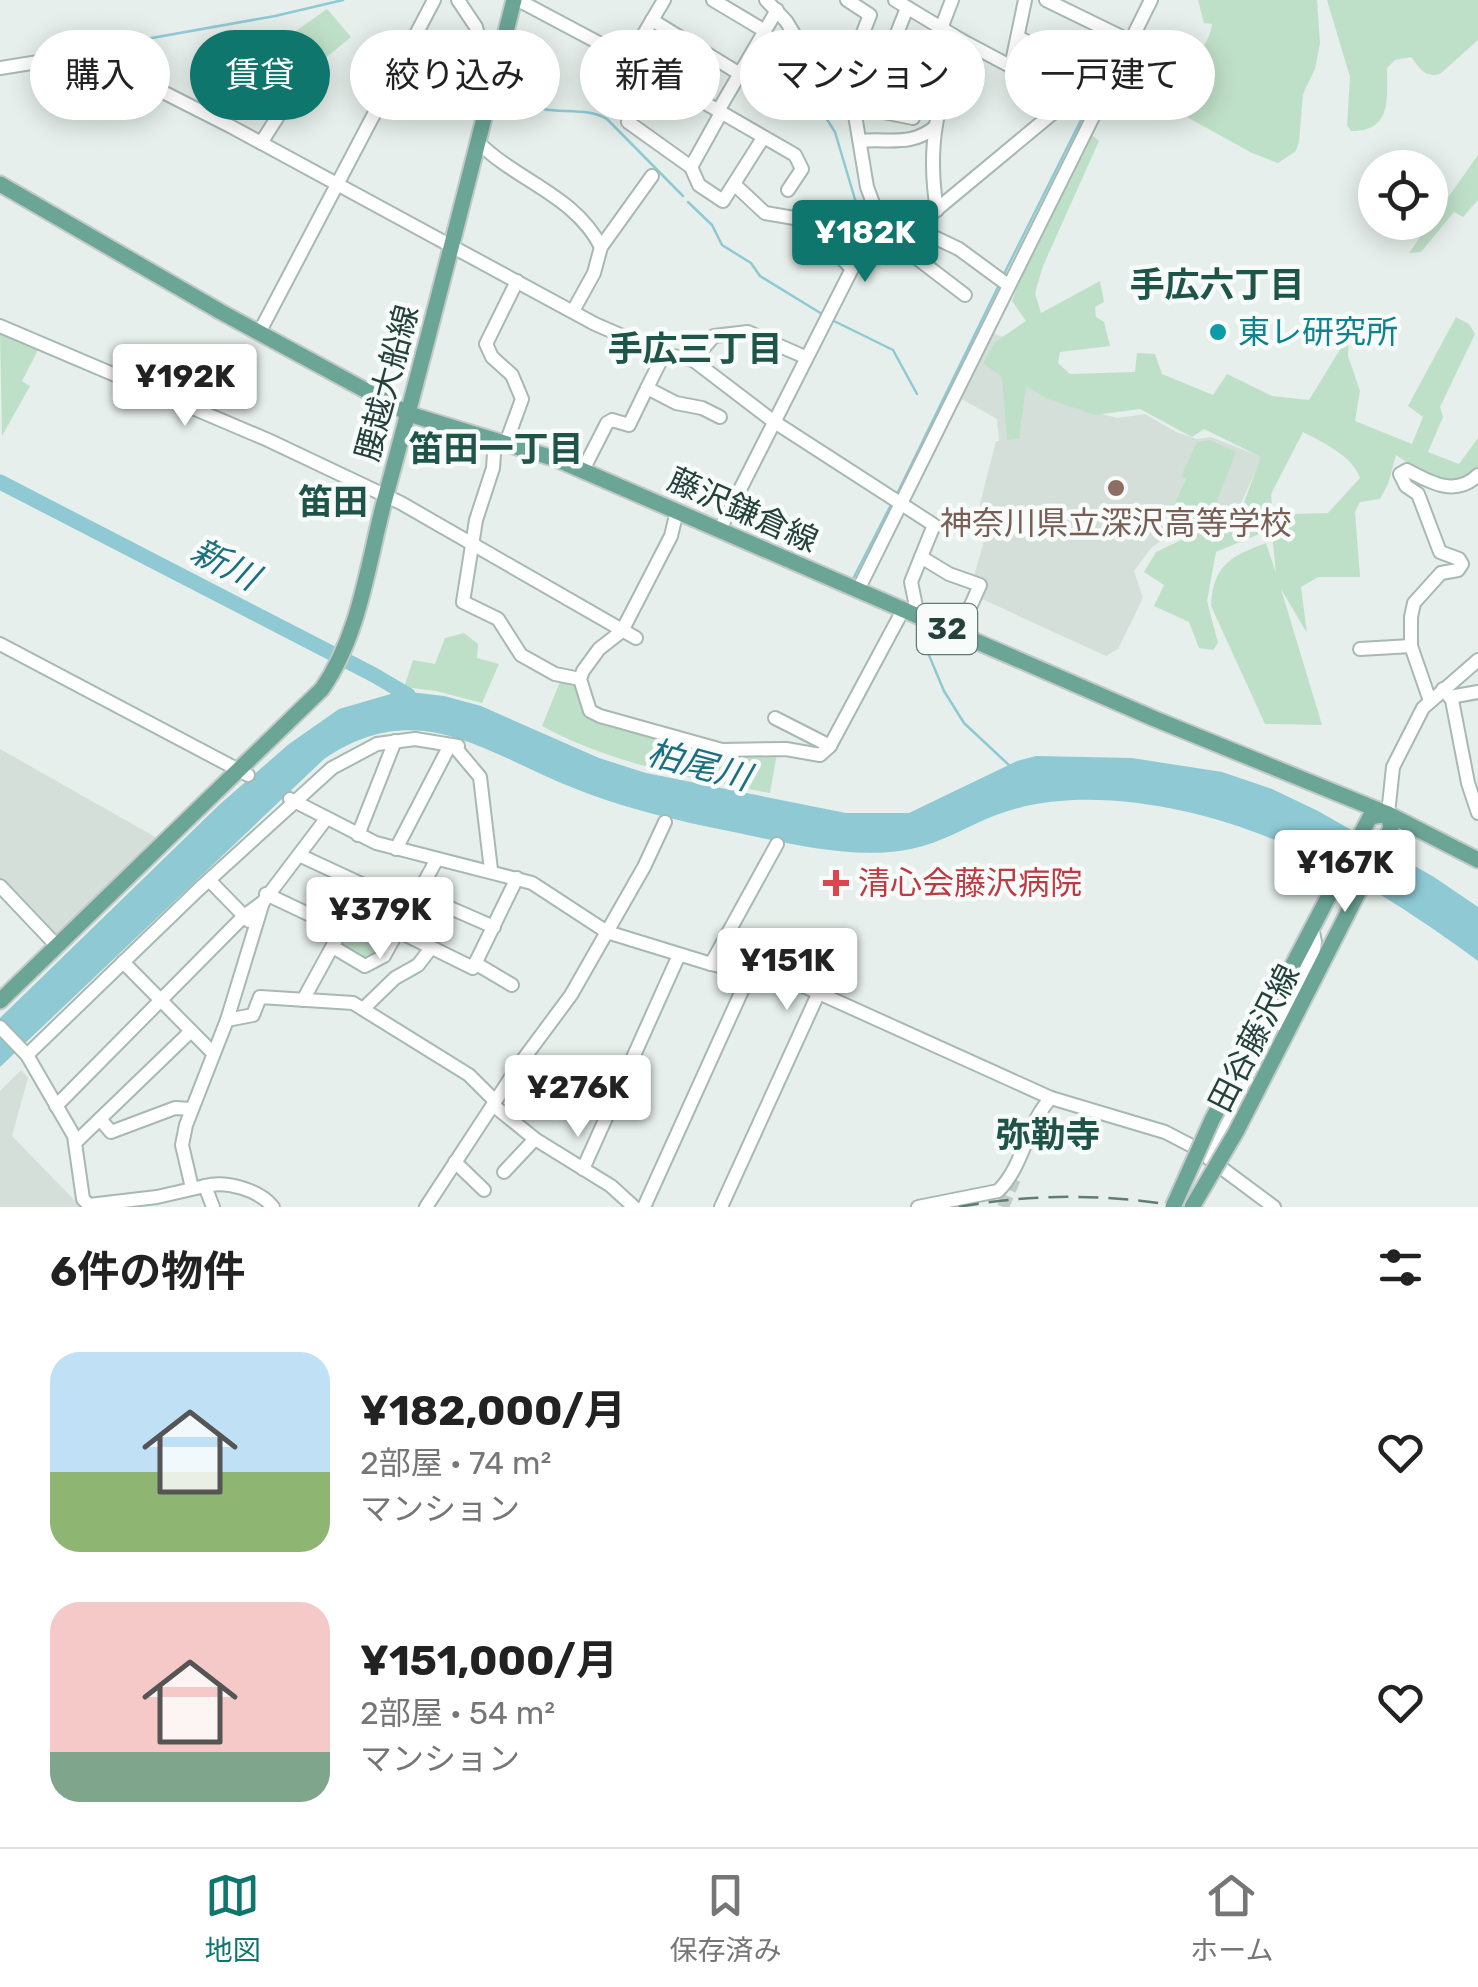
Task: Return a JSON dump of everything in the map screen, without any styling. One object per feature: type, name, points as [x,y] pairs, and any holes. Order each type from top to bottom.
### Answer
[{"type":"main road","name":"腰越大船線","points":[[508,30],[516,0]]},
{"type":"main road","name":"腰越大船線","points":[[0,1001],[244,773],[322,689],[341,659],[409,414],[483,120]]},
{"type":"main road","name":"藤沢鎌倉線","points":[[0,184],[409,414],[583,470],[958,634],[1388,814],[1478,860]]},
{"type":"main road","name":"田谷藤沢線","points":[[1173,1207],[1212,1120],[1370,817],[1388,814],[1392,828],[1236,1132],[1192,1207]]},
{"type":"main road","points":[[1322,909],[1342,926]]},
{"type":"street","points":[[259,333],[434,0]]},
{"type":"street","points":[[458,0],[476,30]]},
{"type":"street","points":[[516,0],[580,34]]},
{"type":"street","points":[[646,30],[664,0]]},
{"type":"street","points":[[713,0],[763,30]]},
{"type":"street","points":[[766,0],[805,52],[834,66],[851,91],[867,187],[888,240],[965,294]]},
{"type":"street","points":[[847,0],[870,15],[864,30]]},
{"type":"street","points":[[894,30],[901,4],[941,29],[952,0]]},
{"type":"street","points":[[1019,30],[1024,0]]},
{"type":"street","points":[[1046,0],[1106,30]]},
{"type":"street","points":[[1136,30],[1151,0]]},
{"type":"street","points":[[766,30],[777,10]]},
{"type":"street","points":[[652,20],[740,74],[720,112],[795,156],[802,169],[788,190]]},
{"type":"street","points":[[0,68],[88,54],[573,311],[664,354],[693,360],[773,421],[934,526],[911,582],[911,613],[825,753],[722,750],[600,716],[590,711],[580,679]]},
{"type":"street","points":[[261,143],[275,120]]},
{"type":"street","points":[[629,120],[691,167],[699,185],[723,202],[763,138]]},
{"type":"street","points":[[691,167],[716,120]]},
{"type":"street","points":[[937,120],[930,167],[937,210]]},
{"type":"street","points":[[720,529],[850,267],[884,233],[912,227],[937,210],[1045,120]]},
{"type":"street","points":[[858,590],[1090,120]]},
{"type":"street","points":[[860,141],[907,142],[935,127]]},
{"type":"street","points":[[477,141],[497,162],[559,198],[593,232],[601,247]]},
{"type":"street","points":[[573,311],[594,273],[601,247],[652,176]]},
{"type":"street","points":[[735,185],[766,214],[806,220],[850,267]]},
{"type":"street","points":[[912,227],[959,249],[1008,285]]},
{"type":"street","points":[[518,281],[487,340],[488,351],[512,376],[522,398],[493,468],[471,545],[462,602],[498,619],[521,654],[555,674],[580,679]]},
{"type":"street","points":[[0,326],[268,440],[386,497],[636,638]]},
{"type":"street","points":[[693,360],[714,336],[742,331],[805,356]]},
{"type":"street","points":[[583,470],[607,424],[612,420],[629,425],[664,354]]},
{"type":"street","points":[[647,388],[676,403],[702,408],[720,417]]},
{"type":"street","points":[[1430,700],[1410,646],[1414,603],[1442,574],[1458,570],[1462,564],[1435,545],[1418,494],[1406,486],[1400,474],[1408,470],[1426,481],[1456,488],[1469,485],[1478,476]]},
{"type":"street","points":[[580,679],[600,649],[622,630],[672,536],[677,511]]},
{"type":"street","points":[[920,556],[948,574],[980,586],[958,634]]},
{"type":"street","points":[[0,644],[244,773]]},
{"type":"street","points":[[1360,649],[1410,646]]},
{"type":"street","points":[[1446,693],[1478,660]]},
{"type":"street","points":[[1388,814],[1393,767],[1430,700],[1446,693],[1478,692]]},
{"type":"street","points":[[1446,693],[1478,812]]},
{"type":"street","points":[[775,718],[830,746]]},
{"type":"street","points":[[26,1053],[292,800],[349,756],[377,744],[415,739],[455,746],[480,777],[490,870]]},
{"type":"street","points":[[358,835],[395,741]]},
{"type":"street","points":[[396,850],[455,746]]},
{"type":"street","points":[[292,800],[396,850],[517,878],[540,888],[607,932],[819,992],[1051,1098],[1165,1132],[1274,1207]]},
{"type":"street","points":[[56,1106],[160,1000],[249,921],[326,819]]},
{"type":"street","points":[[426,1207],[570,995],[644,867],[665,822]]},
{"type":"street","points":[[711,964],[777,844]]},
{"type":"street","points":[[300,855],[365,886],[494,927]]},
{"type":"street","points":[[332,947],[365,966],[384,956],[436,859]]},
{"type":"street","points":[[398,931],[473,968],[517,878]]},
{"type":"street","points":[[209,880],[249,921]]},
{"type":"street","points":[[0,886],[57,946]]},
{"type":"street","points":[[302,1000],[365,886]]},
{"type":"street","points":[[265,898],[342,930]]},
{"type":"street","points":[[213,1207],[198,1187],[182,1145],[227,1020],[249,921]]},
{"type":"street","points":[[1313,954],[1342,926]]},
{"type":"street","points":[[1208,1158],[1313,954],[1312,927]]},
{"type":"street","points":[[362,1009],[395,978],[418,965],[431,948]]},
{"type":"street","points":[[583,1169],[679,955]]},
{"type":"street","points":[[123,962],[213,1053]]},
{"type":"street","points":[[475,963],[512,985]]},
{"type":"street","points":[[644,1207],[750,973]]},
{"type":"street","points":[[721,1207],[819,992]]},
{"type":"street","points":[[227,1020],[253,1016],[260,997],[353,1003],[469,1075],[535,1139],[583,1169],[628,1205]]},
{"type":"street","points":[[0,1027],[26,1053],[76,1143],[84,1199],[90,1205],[218,1184],[260,1194],[273,1207]]},
{"type":"street","points":[[76,1143],[192,1031]]},
{"type":"street","points":[[1015,1179],[1051,1098]]},
{"type":"street","points":[[918,1207],[998,1191],[1016,1164],[1039,1110],[1051,1098]]},
{"type":"street","points":[[100,1120],[111,1132],[175,1108],[192,1109]]},
{"type":"street","points":[[504,1172],[535,1139]]},
{"type":"street","points":[[456,1162],[484,1190]]},
{"type":"shaded area","name":"神奈川県立深沢高等学校","points":[[992,333],[1017,342],[1090,411],[1118,418],[1145,414],[1176,432],[1197,439],[1211,437],[1262,457],[1241,503],[1219,516],[1204,536],[1178,528],[1151,548],[1134,571],[1143,598],[1118,649],[1106,656],[982,599],[987,586],[973,579],[983,545],[980,504],[999,441],[997,419],[960,398]]},
{"type":"shaded area","points":[[0,749],[157,838],[53,939],[0,885]]},
{"type":"shaded area","points":[[21,1070],[28,1078],[12,1136],[81,1207],[0,1207],[0,1091]]},
{"type":"green space","points":[[1198,0],[1317,0],[1320,43],[1315,69],[1303,94],[1299,142],[1296,151],[1278,163],[1192,120],[1215,120],[1215,30],[1211,30],[1212,24],[1204,23]]},
{"type":"green space","points":[[1327,0],[1478,0],[1478,40],[1440,74],[1426,73],[1411,57],[1395,60],[1387,68],[1387,101],[1381,119],[1365,130],[1351,131],[1347,125],[1350,77]]},
{"type":"green space","points":[[327,9],[350,38],[330,54],[330,30],[297,30]]},
{"type":"green space","points":[[1092,135],[1099,141],[1043,266],[1035,293],[1041,313],[1100,281],[1104,302],[1095,307],[1096,317],[1104,322],[1110,346],[1060,352],[1058,363],[1070,374],[1135,372],[1137,353],[1155,354],[1162,374],[1213,395],[1227,374],[1272,396],[1309,400],[1349,335],[1348,356],[1360,391],[1355,421],[1412,444],[1423,417],[1408,406],[1456,317],[1469,324],[1475,334],[1440,407],[1443,417],[1428,452],[1459,464],[1478,438],[1478,471],[1457,484],[1424,474],[1396,455],[1380,499],[1360,502],[1355,512],[1360,577],[1318,577],[1301,587],[1307,633],[1281,589],[1322,725],[1265,724],[1211,606],[1220,571],[1243,553],[1266,543],[1276,573],[1272,534],[1295,514],[1328,513],[1360,478],[1344,456],[1303,432],[1271,494],[1273,520],[1259,534],[1216,552],[1207,601],[1218,643],[1213,650],[1199,648],[1189,622],[1154,606],[1164,585],[1144,572],[1156,552],[1202,530],[1169,516],[1197,442],[1210,440],[1236,452],[1207,527],[1243,505],[1261,457],[1204,429],[1192,437],[1140,409],[1095,415],[1048,399],[1026,386],[1019,439],[1007,440],[1002,377],[983,363],[995,342],[1026,321],[1012,301],[1032,248]]},
{"type":"green space","points":[[1478,155],[1478,200],[1463,217],[1454,212],[1448,219],[1448,198]]},
{"type":"green space","points":[[1418,240],[1431,240],[1421,252],[1409,253]]},
{"type":"green space","points":[[0,331],[39,348],[22,381],[30,386],[2,436]]},
{"type":"green space","points":[[464,633],[478,644],[477,658],[499,664],[482,703],[404,687],[413,660],[435,664],[445,638]]},
{"type":"green space","points":[[562,677],[575,682],[584,707],[710,751],[777,754],[770,793],[625,760],[542,726]]},
{"type":"green space","points":[[357,910],[395,927],[380,953],[365,961],[338,946]]},
{"type":"water","points":[[401,691],[444,696],[481,706],[599,758],[646,773],[846,813],[909,813],[1017,761],[1036,756],[1132,758],[1222,772],[1272,789],[1318,811],[1434,877],[1478,907],[1478,961],[1410,913],[1301,851],[1223,821],[1183,811],[1113,801],[1042,803],[996,815],[911,849],[836,851],[709,827],[622,805],[449,736],[420,731],[389,732],[358,741],[324,759],[0,1067],[0,1018],[219,805],[289,744],[339,709]]},
{"type":"waterway","points":[[170,35],[343,0]]},
{"type":"waterway","points":[[560,111],[592,113],[607,119],[683,196]]},
{"type":"waterway","points":[[827,120],[835,132],[857,206],[873,219]]},
{"type":"waterway","points":[[1003,276],[1081,120]]},
{"type":"waterway","points":[[688,202],[712,225],[722,245],[751,263],[760,276],[822,314]]},
{"type":"waterway","points":[[896,496],[1000,283]]},
{"type":"waterway","points":[[834,321],[893,350],[917,394]]},
{"type":"waterway","name":"新川","points":[[0,482],[374,675],[408,695],[410,705]]},
{"type":"waterway","points":[[854,577],[892,503]]},
{"type":"waterway","points":[[918,629],[944,691],[964,723],[1010,766]]},
{"type":"tunnel","points":[[1003,1207],[1015,1179]]},
{"type":"railway","points":[[959,1207],[1015,1199],[1072,1197],[1184,1207]]},
{"type":"place","name":"東レ研究所","points":[[1218,332]]},
{"type":"place","name":"神奈川県立深沢高等学校","points":[[1116,488]]},
{"type":"place","name":"清心会藤沢病院","points":[[836,883]]},
{"type":"district","name":"手広六丁目","points":[[1217,285]]},
{"type":"district","name":"手広三丁目","points":[[695,349]]},
{"type":"district","name":"笛田一丁目","points":[[496,449]]},
{"type":"district","name":"笛田","points":[[333,502]]},
{"type":"district","name":"弥勒寺","points":[[1048,1135]]},
{"type":"water label","name":"柏尾川","points":[[699,765]]}]
